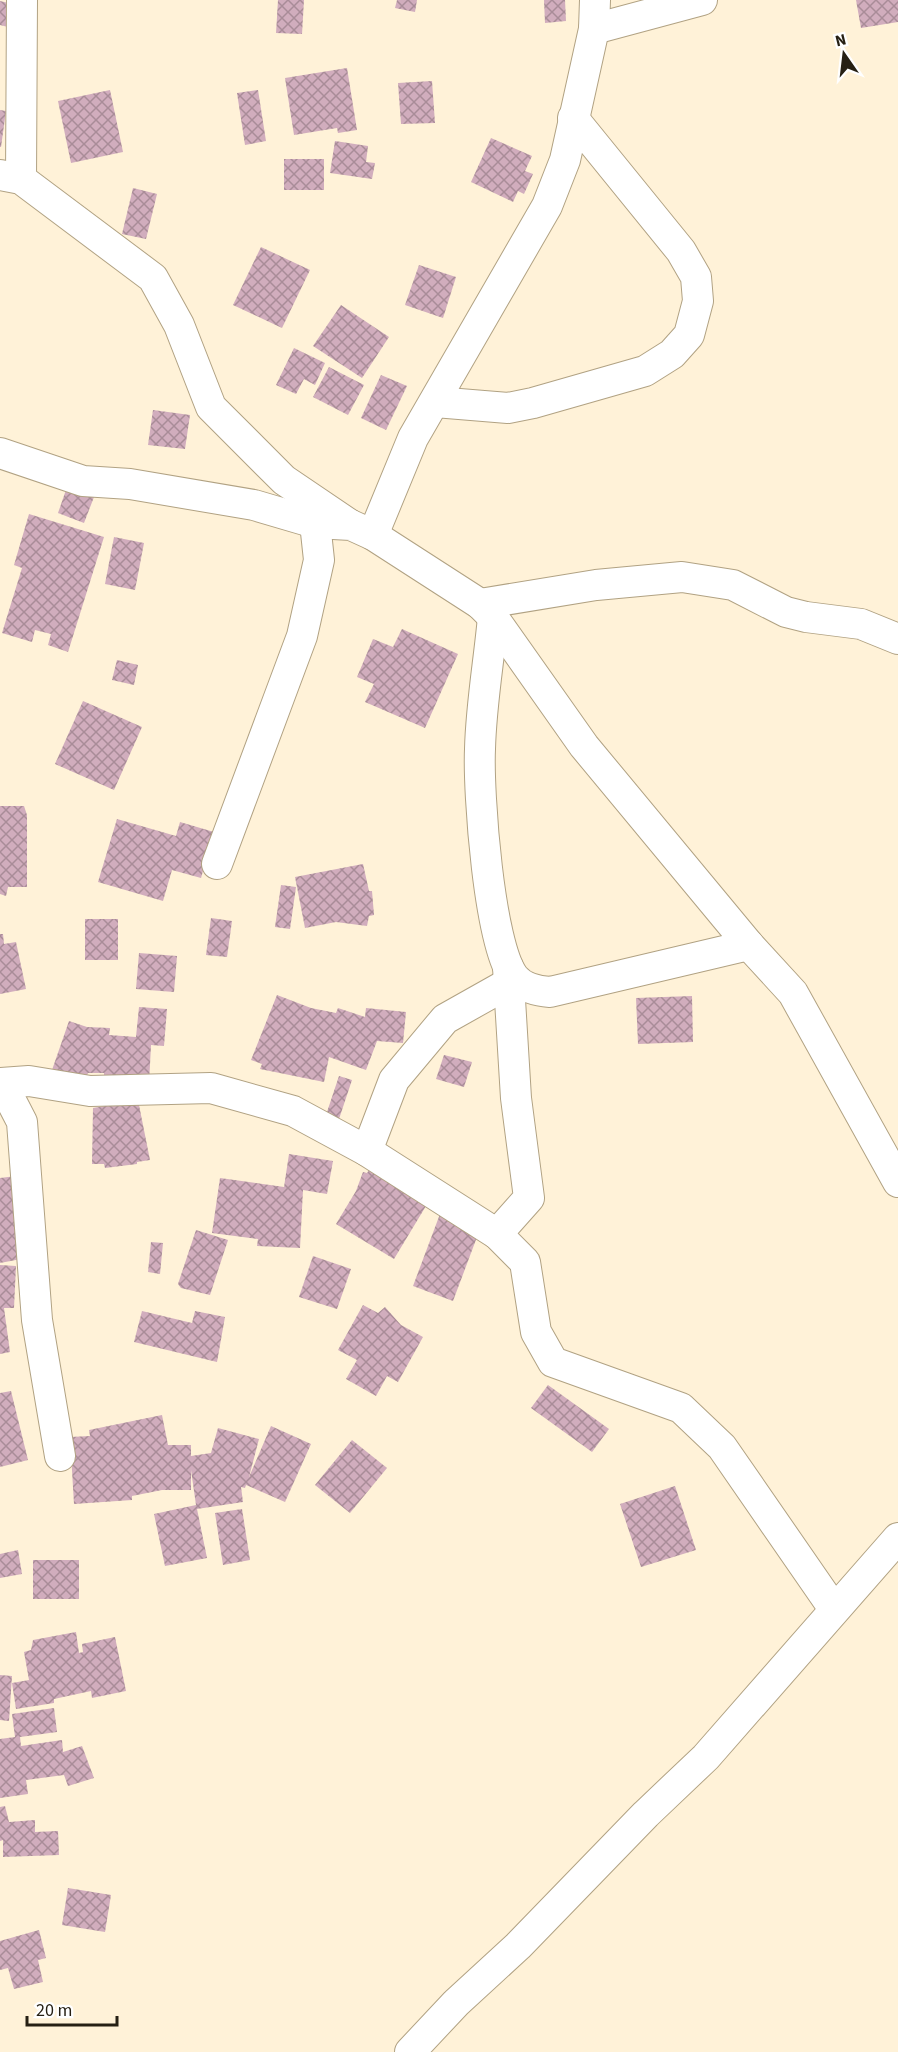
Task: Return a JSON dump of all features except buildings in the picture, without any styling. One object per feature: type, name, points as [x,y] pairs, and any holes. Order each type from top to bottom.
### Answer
[{"type":"street","points":[[22,0],[11,177],[153,278],[179,325],[211,407],[284,480],[487,611],[584,746],[749,945],[793,993],[898,1182]]},
{"type":"street","points":[[362,530],[547,206],[565,160],[595,14],[702,0]]},
{"type":"street","points":[[435,402],[508,408],[543,400],[645,371],[672,354],[689,335],[698,301],[696,277],[681,250],[573,118]]},
{"type":"street","points":[[0,453],[83,481],[130,484],[254,505],[315,523],[362,530]]},
{"type":"street","points":[[217,864],[302,636],[319,560],[315,523]]},
{"type":"street","points":[[487,611],[596,585],[682,578],[733,585],[786,612],[861,624],[898,639]]},
{"type":"street","points":[[487,611],[480,749],[490,896],[508,975],[516,1098],[529,1198],[497,1234]]},
{"type":"street","points":[[508,975],[536,991],[550,992],[749,945]]},
{"type":"street","points":[[367,1151],[393,1080],[445,1019],[508,975]]},
{"type":"street","points":[[0,1083],[29,1081],[90,1091],[211,1088],[293,1112],[367,1151],[497,1234],[525,1262],[536,1332],[553,1362],[681,1408],[722,1447],[834,1609]]},
{"type":"street","points":[[0,1088],[5,1089],[22,1122],[37,1320],[60,1456]]},
{"type":"street","points":[[410,2052],[456,2003],[518,1946],[646,1814],[706,1758],[834,1609],[895,1544]]}]
